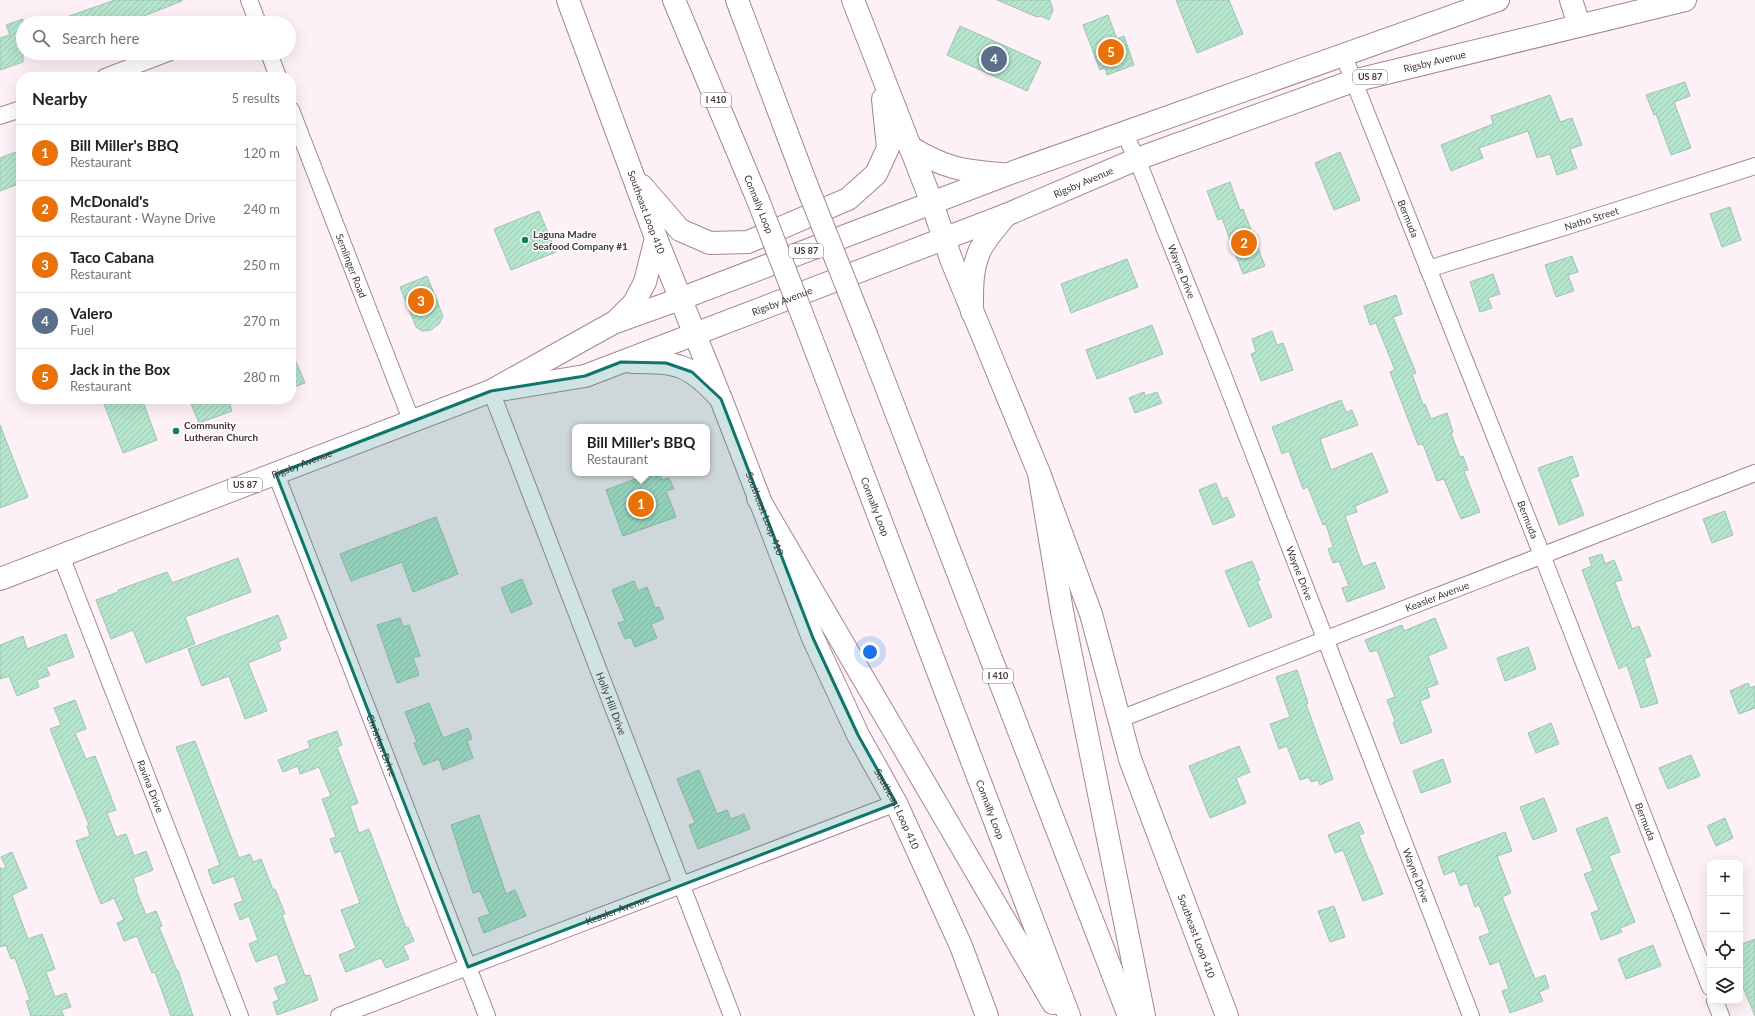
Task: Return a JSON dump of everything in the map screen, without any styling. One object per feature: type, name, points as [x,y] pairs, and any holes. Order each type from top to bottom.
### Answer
[{"type":"main road","name":"Southeast Loop 410","points":[[568,0],[656,238],[721,399],[813,638],[858,735],[896,803],[960,946],[987,1016]]},
{"type":"main road","name":"Connally Loop","points":[[674,0],[758,200],[1069,1016]]},
{"type":"main road","name":"I 410","points":[[737,0],[805,181],[867,337],[1129,1016]]},
{"type":"main road","name":"Southeast Loop 410","points":[[853,0],[932,203],[972,312],[1039,473],[1091,614],[1130,759],[1227,1016]]},
{"type":"main road","name":"Rigsby Avenue","points":[[0,579],[491,391],[613,323],[680,299],[1005,175],[1498,0]]},
{"type":"main road","points":[[1571,0],[1579,25]]},
{"type":"main road","name":"Rigsby Avenue","points":[[491,391],[585,376],[1006,215],[1137,159],[1353,81],[1685,0]]},
{"type":"main road","points":[[632,174],[680,230],[710,243],[748,242],[848,199],[876,174],[888,148],[881,75]]},
{"type":"main road","points":[[910,147],[930,159],[952,168],[973,172],[1005,175]]},
{"type":"main road","points":[[972,312],[971,282],[974,266],[980,249],[1006,215]]},
{"type":"main road","points":[[613,323],[634,303],[646,282],[656,238]]},
{"type":"main road","points":[[621,362],[654,362],[677,365],[703,379],[721,399]]},
{"type":"main road","points":[[1039,473],[1062,611],[1144,1016]]},
{"type":"main road","points":[[758,498],[1060,1016]]},
{"type":"street","points":[[249,0],[253,16]]},
{"type":"street","name":"Bermuda","points":[[1343,54],[1542,555],[1707,979]]},
{"type":"street","points":[[117,72],[149,60]]},
{"type":"street","points":[[272,60],[276,72]]},
{"type":"street","points":[[0,116],[16,111]]},
{"type":"street","name":"Semlinger Road","points":[[296,123],[412,422]]},
{"type":"street","name":"Wayne Drive","points":[[1124,133],[1137,159],[1222,372],[1471,1016]]},
{"type":"street","name":"Natho Street","points":[[1428,269],[1571,226],[1755,166]]},
{"type":"street","name":"Holly Hill Drive","points":[[491,391],[732,1016]]},
{"type":"street","name":"Keasler Avenue","points":[[1120,719],[1755,473]]},
{"type":"street","name":"Christian Drive","points":[[276,474],[487,1016]]},
{"type":"street","name":"Ravina Drive","points":[[61,556],[240,1016]]},
{"type":"street","name":"Keasler Avenue","points":[[339,1016],[896,803]]},
{"type":"street","points":[[1716,1004],[1721,1016]]},
{"type":"highlighted area","points":[[621,362],[666,363],[692,372],[721,399],[813,638],[858,735],[896,803],[468,967],[276,474],[491,391],[585,376]]},
{"type":"building","points":[[115,0],[182,0],[144,16],[69,16]]},
{"type":"building","points":[[997,0],[1050,0],[1053,10],[1049,20],[1041,16],[1037,17]]},
{"type":"building","points":[[1176,0],[1229,0],[1243,34],[1197,53]]},
{"type":"building","points":[[1108,15],[1117,39],[1124,36],[1134,65],[1107,75],[1105,68],[1100,70],[1083,25]]},
{"type":"building","points":[[16,21],[16,60],[23,60],[23,62],[0,70],[0,38],[10,35],[6,25]]},
{"type":"building","points":[[960,26],[1041,62],[1027,91],[947,55]]},
{"type":"building","points":[[1685,82],[1690,96],[1674,102],[1691,148],[1671,155],[1656,114],[1654,115],[1646,95]]},
{"type":"building","points":[[1550,95],[1560,122],[1572,118],[1582,145],[1570,149],[1577,168],[1557,175],[1550,154],[1537,158],[1528,131],[1479,148],[1483,158],[1451,171],[1441,145],[1493,124],[1491,116]]},
{"type":"building","points":[[16,152],[16,185],[0,191],[0,158]]},
{"type":"building","points":[[1340,152],[1360,200],[1334,210],[1315,163]]},
{"type":"building","points":[[1230,182],[1240,210],[1243,209],[1265,266],[1243,274],[1222,218],[1218,220],[1207,191]]},
{"type":"building","points":[[1730,207],[1741,240],[1722,247],[1710,214]]},
{"type":"building","name":"Laguna Madre Seafood Company #1","points":[[539,211],[556,252],[511,270],[494,229]]},
{"type":"building","points":[[1572,256],[1578,272],[1568,275],[1574,291],[1556,297],[1545,265]]},
{"type":"building","points":[[1127,259],[1138,287],[1071,313],[1061,284]]},
{"type":"building","points":[[1493,274],[1500,294],[1488,298],[1492,308],[1480,312],[1470,282]]},
{"type":"building","points":[[427,276],[443,316],[439,324],[431,330],[422,331],[416,327],[400,287]]},
{"type":"building","points":[[1396,295],[1402,314],[1393,317],[1416,373],[1412,374],[1423,405],[1425,404],[1431,419],[1447,413],[1453,432],[1451,433],[1460,457],[1463,456],[1468,470],[1464,471],[1480,512],[1461,519],[1444,479],[1437,481],[1423,444],[1418,445],[1390,372],[1395,370],[1376,323],[1370,325],[1364,306]]},
{"type":"building","points":[[1152,325],[1163,354],[1097,379],[1086,350]]},
{"type":"building","points":[[1272,331],[1277,345],[1283,343],[1293,370],[1261,381],[1251,354],[1256,352],[1252,339]]},
{"type":"building","points":[[296,362],[305,383],[296,386]]},
{"type":"building","points":[[1144,392],[1145,396],[1157,392],[1162,403],[1135,413],[1129,398]]},
{"type":"building","points":[[1341,400],[1346,412],[1352,410],[1358,425],[1320,439],[1331,470],[1372,453],[1388,492],[1355,506],[1357,512],[1345,516],[1363,567],[1375,562],[1385,588],[1347,602],[1342,588],[1349,586],[1339,561],[1333,563],[1328,549],[1333,547],[1326,524],[1323,525],[1308,487],[1303,489],[1289,451],[1282,454],[1272,427]]},
{"type":"building","points":[[104,404],[144,404],[157,440],[123,453]]},
{"type":"building","points":[[191,404],[230,404],[232,411],[199,423]]},
{"type":"building","points":[[0,425],[28,497],[0,508]]},
{"type":"building","points":[[1572,456],[1579,476],[1570,479],[1584,515],[1559,525],[1538,468]]},
{"type":"building","points":[[643,476],[660,476],[662,480],[669,478],[674,489],[666,491],[676,517],[623,536],[606,490]]},
{"type":"building","points":[[1216,483],[1222,499],[1227,497],[1235,516],[1213,525],[1199,490]]},
{"type":"building","points":[[1725,511],[1733,535],[1712,543],[1703,519]]},
{"type":"building","points":[[436,517],[458,574],[413,592],[402,562],[351,581],[340,554]]},
{"type":"building","points":[[1602,554],[1605,564],[1614,560],[1622,580],[1615,582],[1632,629],[1639,626],[1651,656],[1644,659],[1658,703],[1641,708],[1627,665],[1619,669],[1582,570],[1592,566],[1589,558]]},
{"type":"building","points":[[238,558],[251,592],[185,617],[195,644],[146,663],[133,630],[111,639],[96,600],[118,592],[118,590],[167,572],[172,583]]},
{"type":"building","points":[[1252,561],[1260,580],[1257,581],[1272,617],[1249,627],[1225,571]]},
{"type":"building","points":[[522,579],[532,604],[511,613],[501,588]]},
{"type":"building","points":[[634,581],[638,591],[647,587],[655,608],[659,607],[664,619],[651,624],[657,638],[635,647],[631,637],[625,639],[618,623],[625,621],[612,590]]},
{"type":"building","points":[[278,615],[287,638],[278,642],[281,650],[248,663],[267,711],[245,719],[229,676],[202,686],[188,649]]},
{"type":"building","points":[[400,618],[403,627],[409,625],[420,656],[413,658],[419,675],[397,683],[377,625]]},
{"type":"building","points":[[1435,618],[1447,648],[1428,656],[1438,684],[1427,688],[1430,697],[1420,701],[1432,732],[1401,744],[1393,723],[1395,721],[1387,700],[1395,697],[1377,650],[1370,652],[1365,640],[1402,625],[1404,631]]},
{"type":"building","points":[[66,634],[74,657],[46,667],[50,675],[37,680],[39,687],[17,696],[9,676],[0,679],[0,645],[23,636],[27,649]]},
{"type":"building","points":[[1528,647],[1536,669],[1505,681],[1497,658]]},
{"type":"building","points":[[1297,670],[1308,703],[1306,704],[1333,779],[1320,785],[1318,780],[1311,782],[1309,777],[1300,780],[1287,746],[1279,749],[1270,724],[1290,717],[1276,677]]},
{"type":"building","points":[[1748,683],[1750,688],[1755,686],[1755,708],[1739,714],[1730,691]]},
{"type":"building","points":[[75,700],[86,729],[75,733],[86,759],[95,756],[116,810],[107,813],[116,837],[126,834],[134,856],[146,851],[153,870],[133,878],[137,889],[136,890],[146,915],[156,911],[162,926],[159,927],[177,971],[178,970],[193,1016],[171,1016],[155,972],[152,973],[137,936],[124,941],[117,923],[124,920],[114,898],[101,904],[76,841],[90,836],[87,826],[89,825],[50,729],[61,725],[54,708]]},
{"type":"building","points":[[429,703],[443,738],[468,728],[472,739],[467,741],[473,758],[443,770],[439,759],[423,765],[414,743],[417,742],[405,712]]},
{"type":"building","points":[[1551,723],[1559,744],[1536,753],[1528,733]]},
{"type":"building","points":[[337,731],[342,745],[337,747],[358,803],[350,806],[359,833],[369,829],[406,928],[408,927],[414,941],[403,946],[409,959],[386,968],[381,958],[346,972],[339,955],[356,948],[341,910],[360,903],[341,851],[335,853],[330,839],[336,837],[322,799],[331,796],[319,767],[300,774],[298,766],[283,772],[278,760],[310,748],[308,741]]},
{"type":"building","points":[[195,741],[239,858],[250,854],[253,862],[261,859],[273,890],[275,889],[285,914],[282,915],[305,976],[310,975],[318,1000],[277,1015],[273,1002],[279,1000],[274,988],[287,983],[277,954],[256,962],[249,944],[258,940],[249,916],[240,920],[234,904],[243,901],[234,876],[213,884],[208,870],[220,865],[176,747]]},
{"type":"building","points":[[1239,746],[1250,772],[1236,778],[1246,803],[1210,818],[1189,766]]},
{"type":"building","points":[[1691,755],[1700,776],[1668,789],[1659,768]]},
{"type":"building","points":[[1443,759],[1451,782],[1421,793],[1413,771]]},
{"type":"building","points":[[699,770],[717,814],[727,810],[731,819],[744,814],[750,829],[698,849],[689,825],[695,823],[677,779]]},
{"type":"building","points":[[1544,798],[1557,831],[1533,840],[1520,807]]},
{"type":"building","points":[[479,815],[506,894],[515,890],[526,916],[484,933],[478,918],[490,914],[480,891],[473,893],[451,825]]},
{"type":"building","points":[[1607,817],[1620,852],[1609,856],[1635,922],[1620,928],[1622,932],[1601,940],[1591,913],[1599,910],[1584,874],[1593,871],[1576,829]]},
{"type":"building","points":[[1725,818],[1733,838],[1716,846],[1707,826]]},
{"type":"building","points":[[1359,822],[1364,833],[1359,835],[1383,894],[1363,901],[1343,850],[1335,853],[1328,835]]},
{"type":"building","points":[[1505,832],[1512,851],[1497,856],[1511,893],[1502,897],[1535,979],[1545,975],[1549,988],[1539,992],[1543,1001],[1510,1013],[1502,991],[1509,989],[1499,961],[1490,965],[1479,937],[1490,933],[1479,905],[1475,907],[1467,883],[1460,886],[1455,871],[1444,875],[1438,857]]},
{"type":"building","points":[[12,852],[27,888],[12,895],[28,939],[42,934],[55,969],[46,972],[55,997],[66,993],[71,1007],[61,1010],[64,1016],[31,1016],[26,1001],[30,1000],[15,958],[11,959],[6,945],[0,947],[0,867],[2,869],[6,867],[1,857]]},
{"type":"building","points":[[1334,906],[1345,937],[1330,942],[1318,911]]},
{"type":"building","points":[[1755,939],[1755,1016],[1743,987],[1743,944]]},
{"type":"building","points":[[1653,945],[1661,966],[1626,979],[1618,959]]},
{"type":"place","name":"Jack in the Box","points":[[1111,52]]},
{"type":"place","name":"Valero","points":[[994,59]]},
{"type":"place","name":"Laguna Madre Seafood Company #1","points":[[525,240]]},
{"type":"place","name":"McDonald's","points":[[1244,243]]},
{"type":"place","name":"Taco Cabana","points":[[421,301]]},
{"type":"place","name":"Community Lutheran Church","points":[[176,431]]},
{"type":"place","name":"Bill Miller's BBQ","points":[[641,504]]}]
